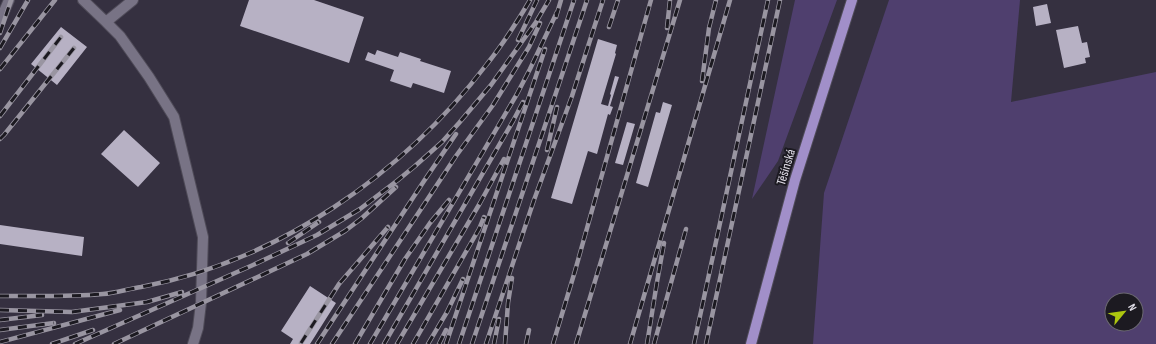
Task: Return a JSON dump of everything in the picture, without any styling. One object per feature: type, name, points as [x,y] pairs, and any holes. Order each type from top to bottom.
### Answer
[{"type":"main road","name":"Těšínská","points":[[751,344],[795,180],[852,0]]},
{"type":"lane","points":[[0,21],[9,0]]},
{"type":"lane","points":[[83,0],[120,36],[149,77],[174,117],[203,237],[201,303],[198,328],[193,344]]},
{"type":"lane","points":[[106,22],[133,0]]},
{"type":"shaded area","points":[[795,0],[837,0],[778,161],[752,199]]},
{"type":"shaded area","points":[[889,0],[1020,0],[1011,102],[1156,72],[1156,344],[813,344],[824,193]]},
{"type":"building","points":[[249,0],[314,0],[364,17],[349,63],[240,26]]},
{"type":"building","points":[[1047,4],[1051,23],[1036,26],[1033,7]]},
{"type":"building","points":[[1078,26],[1082,43],[1087,42],[1090,57],[1085,58],[1086,63],[1064,68],[1056,30]]},
{"type":"building","points":[[61,27],[87,47],[57,85],[31,64]]},
{"type":"building","points":[[598,39],[617,45],[616,54],[601,104],[608,106],[615,76],[619,77],[610,106],[613,107],[610,115],[608,114],[597,154],[588,151],[572,204],[551,198]]},
{"type":"building","points":[[377,50],[398,57],[400,52],[421,59],[420,61],[451,71],[444,93],[413,83],[411,88],[390,81],[394,70],[365,60],[368,52],[375,55]]},
{"type":"building","points":[[663,102],[672,105],[648,187],[636,183],[656,112],[660,113]]},
{"type":"building","points":[[627,122],[635,124],[623,165],[615,163]]},
{"type":"building","points":[[124,130],[160,163],[138,187],[101,154]]},
{"type":"building","points":[[0,225],[84,237],[82,256],[0,244]]},
{"type":"building","points":[[310,286],[336,303],[310,344],[290,344],[293,339],[281,331]]},
{"type":"railway","points":[[0,33],[11,0]]},
{"type":"railway","points":[[0,48],[28,0]]},
{"type":"railway","points":[[0,69],[55,0]]},
{"type":"railway","points":[[0,296],[90,295],[141,287],[192,274],[241,257],[289,234],[334,207],[377,176],[417,142],[454,104],[499,49],[530,0]]},
{"type":"railway","points":[[518,40],[537,0]]},
{"type":"railway","points":[[75,344],[317,235],[360,209],[398,180],[442,142],[491,85],[536,22],[549,0]]},
{"type":"railway","points":[[556,17],[561,0]]},
{"type":"railway","points":[[459,344],[574,0]]},
{"type":"railway","points":[[472,344],[587,0]]},
{"type":"railway","points":[[486,344],[534,200],[572,96],[603,0]]},
{"type":"railway","points":[[609,27],[618,0]]},
{"type":"railway","points":[[553,344],[651,0]]},
{"type":"railway","points":[[667,28],[670,0]]},
{"type":"railway","points":[[576,344],[680,0]]},
{"type":"railway","points":[[702,81],[709,28],[716,0]]},
{"type":"railway","points":[[630,344],[730,0]]},
{"type":"railway","points":[[694,344],[768,0]]},
{"type":"railway","points":[[706,344],[780,0]]},
{"type":"railway","points":[[370,344],[517,94],[557,12]]},
{"type":"railway","points":[[332,344],[456,156],[493,105],[529,47],[540,23]]},
{"type":"railway","points":[[0,116],[61,37]]},
{"type":"railway","points":[[0,139],[74,48]]},
{"type":"railway","points":[[446,344],[545,49]]},
{"type":"railway","points":[[384,344],[523,102]]},
{"type":"railway","points":[[547,150],[557,107]]},
{"type":"railway","points":[[317,344],[456,134]]},
{"type":"railway","points":[[397,344],[480,203],[504,159]]},
{"type":"railway","points":[[114,344],[307,254],[345,231],[362,218],[396,187]]},
{"type":"railway","points":[[355,344],[405,259],[430,223],[449,200]]},
{"type":"railway","points":[[413,344],[479,229],[484,217]]},
{"type":"railway","points":[[288,243],[319,222]]},
{"type":"railway","points":[[301,343],[339,284],[388,227]]},
{"type":"railway","points":[[654,344],[686,229]]},
{"type":"railway","points":[[647,344],[664,243]]},
{"type":"railway","points":[[505,344],[508,303],[512,278]]},
{"type":"railway","points":[[428,344],[447,312],[463,279]]},
{"type":"railway","points":[[0,310],[72,312],[147,302],[182,292]]},
{"type":"railway","points":[[0,342],[120,310]]},
{"type":"railway","points":[[0,320],[42,315]]},
{"type":"railway","points":[[494,344],[499,319]]},
{"type":"railway","points":[[0,330],[54,323]]},
{"type":"railway","points":[[52,344],[93,330]]},
{"type":"railway","points":[[439,344],[446,330]]},
{"type":"railway","points":[[526,344],[529,330]]}]
